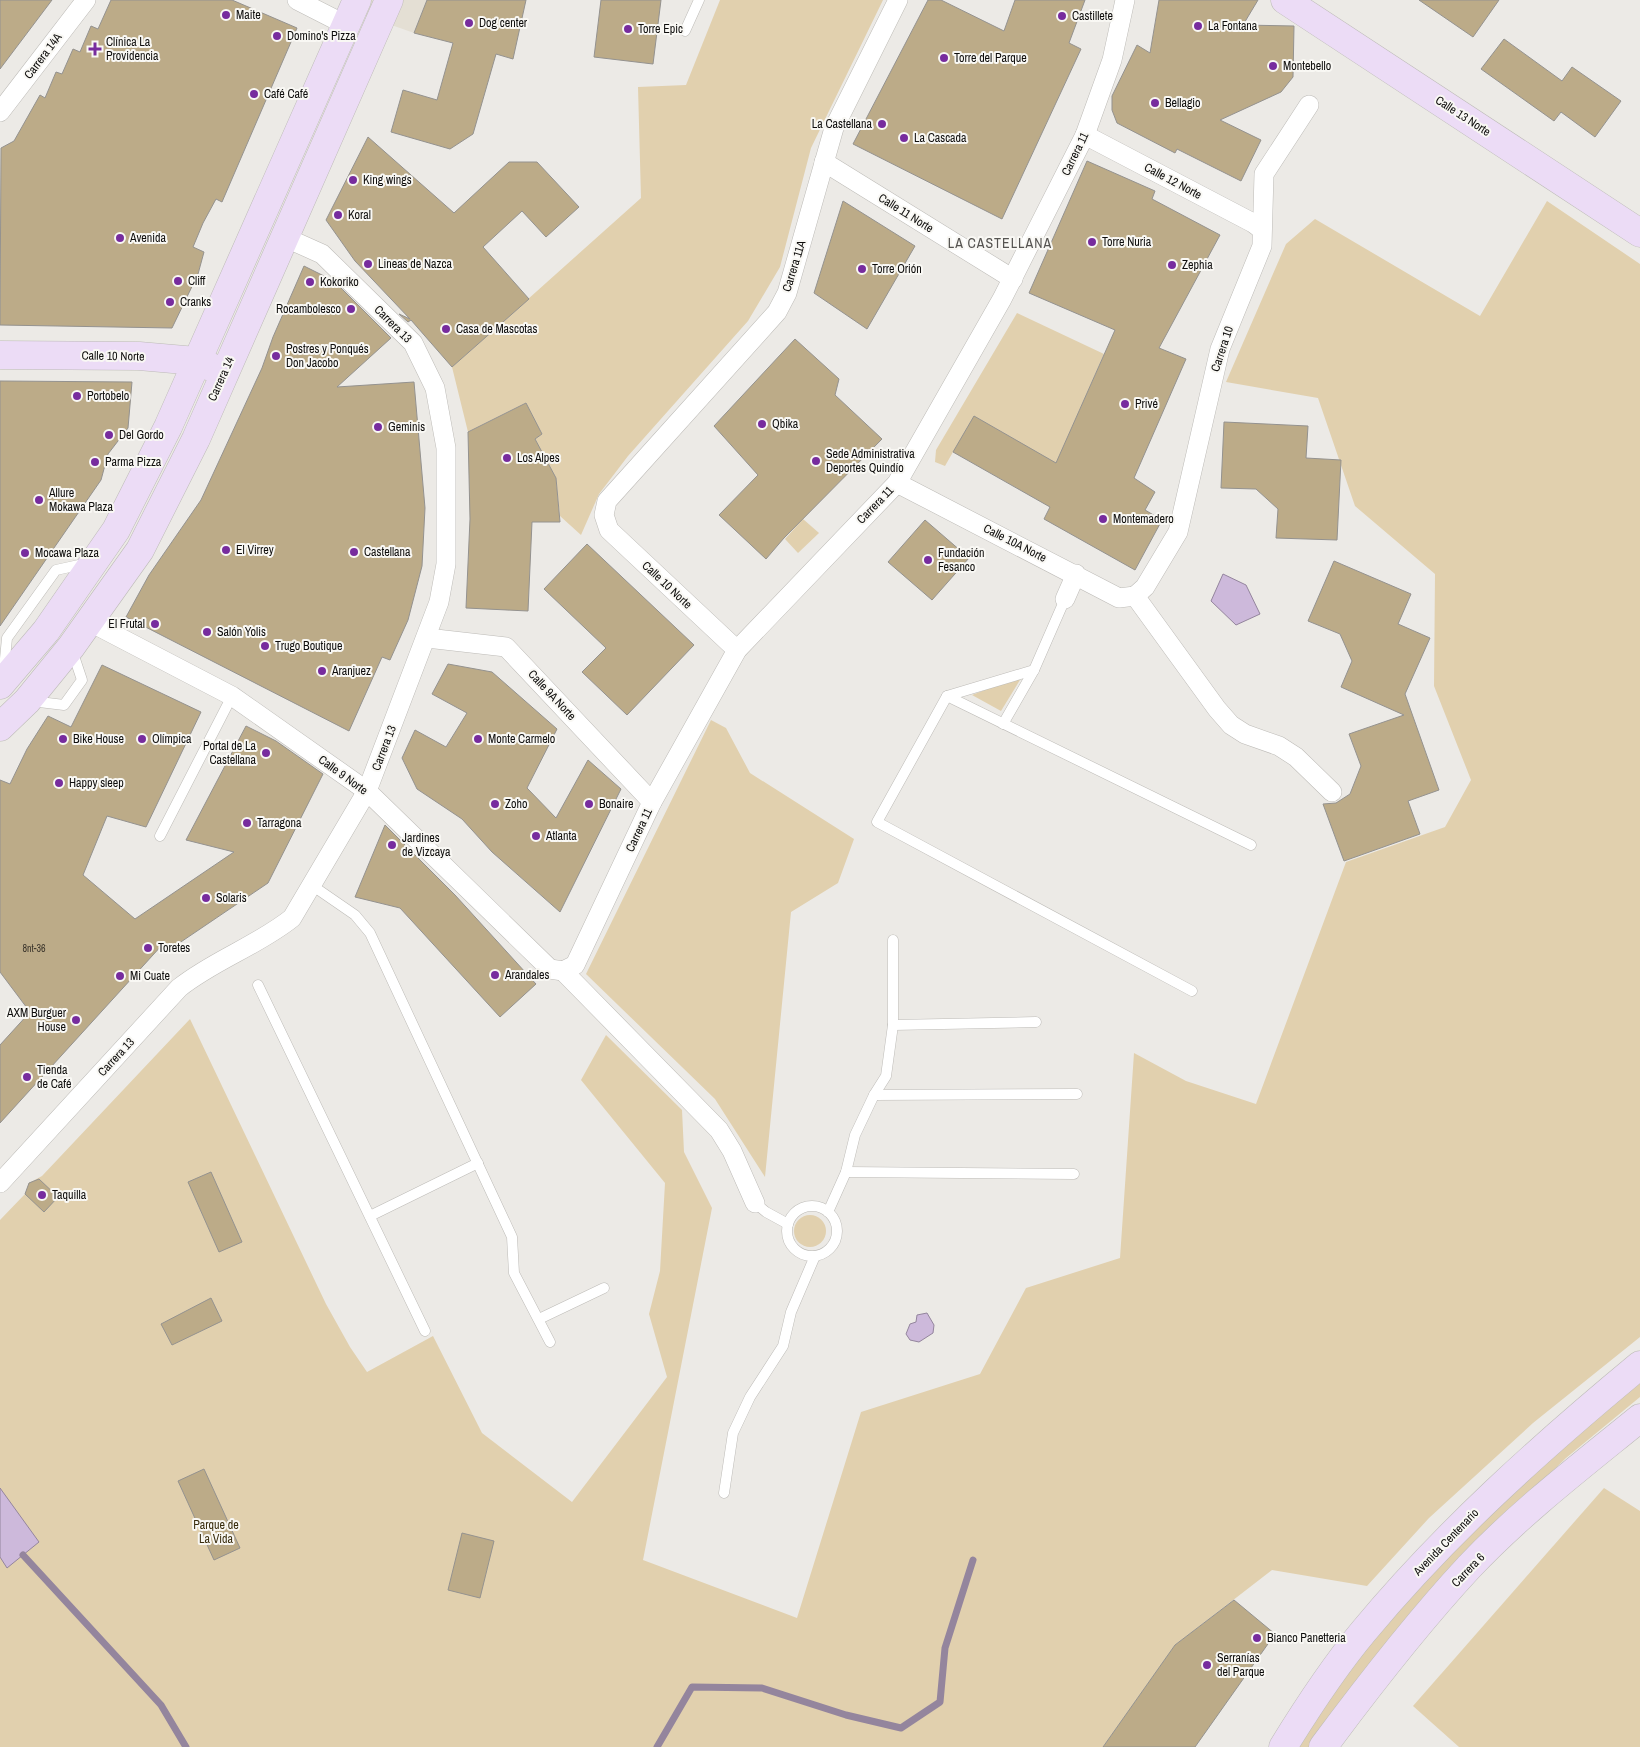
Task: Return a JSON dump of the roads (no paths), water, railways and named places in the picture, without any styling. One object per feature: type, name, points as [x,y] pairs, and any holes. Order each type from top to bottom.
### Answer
[{"type":"main road","points":[[1,684],[46,631],[116,530],[145,474],[357,0]]},
{"type":"main road","name":"Carrera 14","points":[[0,726],[27,701],[71,648],[148,534],[196,439],[389,0]]},
{"type":"main road","name":"Calle 13 Norte","points":[[1285,0],[1640,233]]},
{"type":"main road","name":"Calle 10 Norte","points":[[0,355],[139,356],[196,361],[224,372]]},
{"type":"main road","name":"Avenida Centenario","points":[[1283,1747],[1362,1633],[1440,1545],[1504,1482],[1640,1365]]},
{"type":"main road","name":"Carrera 6","points":[[1323,1747],[1385,1663],[1469,1567],[1541,1498],[1640,1418]]},
{"type":"street","name":"Carrera 14A","points":[[0,112],[86,0]]},
{"type":"street","points":[[297,0],[346,25]]},
{"type":"street","name":"Carrera 11A","points":[[604,515],[607,501],[777,312],[787,293],[834,128],[898,0]]},
{"type":"street","name":"Carrera 11","points":[[563,971],[575,965],[652,802],[737,650],[897,483],[1013,279],[1085,135],[1112,60],[1125,0]]},
{"type":"street","name":"Carrera 10","points":[[1135,596],[1145,587],[1178,532],[1220,349],[1262,246],[1264,174],[1309,105]]},
{"type":"street","name":"Calle 12 Norte","points":[[1085,135],[1253,223],[1261,229]]},
{"type":"street","name":"Calle 11 Norte","points":[[824,162],[1013,279]]},
{"type":"street","name":"Carrera 13","points":[[0,1182],[180,988],[199,972],[273,933],[292,918],[310,884],[367,791],[427,638],[439,602],[446,564],[446,448],[435,388],[412,342],[322,254],[284,237]]},
{"type":"street","name":"Calle 10A Norte","points":[[897,483],[1076,574],[1119,598],[1135,596]]},
{"type":"street","name":"Calle 10 Norte","points":[[604,515],[609,530],[737,650]]},
{"type":"street","points":[[1065,599],[1076,574]]},
{"type":"street","points":[[1135,596],[1217,710],[1231,725],[1245,734],[1280,746],[1296,757],[1332,792]]},
{"type":"street","name":"Calle 9 Norte","points":[[90,622],[232,696],[367,791],[550,969],[563,971]]},
{"type":"street","name":"Calle 9A Norte","points":[[427,638],[506,647],[652,802]]},
{"type":"street","points":[[563,971],[718,1130],[732,1151],[755,1203]]},
{"type":"lane","points":[[685,31],[699,0]]},
{"type":"lane","points":[[1003,724],[1034,670],[1065,599]]},
{"type":"lane","points":[[1034,670],[947,696],[878,822],[1192,991]]},
{"type":"lane","points":[[160,836],[232,696]]},
{"type":"lane","points":[[947,696],[1251,845]]},
{"type":"lane","points":[[310,884],[354,914],[370,933],[512,1237],[514,1273],[550,1342]]},
{"type":"lane","points":[[828,1212],[846,1172],[855,1135],[874,1095],[886,1076],[893,1025],[893,940]]},
{"type":"lane","points":[[258,985],[425,1331]]},
{"type":"lane","points":[[893,1025],[1036,1022]]},
{"type":"lane","points":[[874,1095],[1077,1094]]},
{"type":"lane","points":[[370,1216],[478,1163]]},
{"type":"lane","points":[[846,1172],[1074,1174]]},
{"type":"lane","points":[[755,1203],[766,1212],[788,1224]]},
{"type":"lane","points":[[806,1207],[821,1208],[828,1212],[836,1222],[837,1236],[830,1249],[815,1256],[802,1254],[795,1250],[788,1237],[788,1224],[798,1211],[806,1207]]},
{"type":"lane","points":[[724,1493],[733,1433],[750,1397],[783,1346],[791,1312],[815,1256]]},
{"type":"lane","points":[[539,1319],[604,1288]]},
{"type":"waterway","points":[[23,1555],[161,1705],[186,1747]]},
{"type":"waterway","points":[[657,1747],[692,1687],[762,1688],[846,1715],[901,1728],[940,1702],[945,1648],[973,1560]]},
{"type":"place","name":"Maite","points":[[226,15]]},
{"type":"place","name":"Castillete","points":[[1062,16]]},
{"type":"place","name":"Dog center","points":[[469,23]]},
{"type":"place","name":"La Fontana","points":[[1198,26]]},
{"type":"place","name":"Torre Epic","points":[[628,29]]},
{"type":"place","name":"Domino's Pizza","points":[[277,36]]},
{"type":"place","name":"Clínica La Providencia","points":[[95,49]]},
{"type":"place","name":"Torre del Parque","points":[[944,58]]},
{"type":"place","name":"Montebello","points":[[1273,66]]},
{"type":"place","name":"Café Café","points":[[254,94]]},
{"type":"place","name":"Bellagio","points":[[1155,103]]},
{"type":"place","name":"La Castellana","points":[[882,124]]},
{"type":"place","name":"La Cascada","points":[[904,138]]},
{"type":"place","name":"King wings","points":[[353,180]]},
{"type":"place","name":"Koral","points":[[338,215]]},
{"type":"place","name":"Avenida","points":[[120,238]]},
{"type":"place","name":"Torre Nuria","points":[[1092,242]]},
{"type":"place","name":"Lineas de Nazca","points":[[368,264]]},
{"type":"place","name":"Zephia","points":[[1172,265]]},
{"type":"place","name":"Torre Orión","points":[[862,269]]},
{"type":"place","name":"Cliff","points":[[178,281]]},
{"type":"place","name":"Kokoriko","points":[[310,282]]},
{"type":"place","name":"Cranks","points":[[170,302]]},
{"type":"place","name":"Rocambolesco","points":[[351,309]]},
{"type":"place","name":"Casa de Mascotas","points":[[446,329]]},
{"type":"place","name":"Postres y Ponqués Don Jacobo","points":[[276,356]]},
{"type":"place","name":"Portobelo","points":[[77,396]]},
{"type":"place","name":"Privé","points":[[1125,404]]},
{"type":"place","name":"Qbika","points":[[762,424]]},
{"type":"place","name":"Geminis","points":[[378,427]]},
{"type":"place","name":"Del Gordo","points":[[109,435]]},
{"type":"place","name":"Los Alpes","points":[[507,458]]},
{"type":"place","name":"Sede Administrativa Deportes Quindío","points":[[816,461]]},
{"type":"place","name":"Parma Pizza","points":[[95,462]]},
{"type":"place","name":"Allure Mokawa Plaza","points":[[39,500]]},
{"type":"place","name":"Montemadero","points":[[1103,519]]},
{"type":"place","name":"El Virrey","points":[[226,550]]},
{"type":"place","name":"Castellana","points":[[354,552]]},
{"type":"place","name":"Mocawa Plaza","points":[[25,553]]},
{"type":"place","name":"Fundación Fesanco","points":[[928,560]]},
{"type":"place","name":"El Frutal","points":[[155,624]]},
{"type":"place","name":"Salón Yolis","points":[[207,632]]},
{"type":"place","name":"Trugo Boutique","points":[[265,646]]},
{"type":"place","name":"Aranjuez","points":[[322,671]]},
{"type":"place","name":"Bike House","points":[[63,739]]},
{"type":"place","name":"Olímpica","points":[[142,739]]},
{"type":"place","name":"Monte Carmelo","points":[[478,739]]},
{"type":"place","name":"Portal de La Castellana","points":[[266,753]]},
{"type":"place","name":"Happy sleep","points":[[59,783]]},
{"type":"place","name":"Zoho","points":[[495,804]]},
{"type":"place","name":"Bonaire","points":[[589,804]]},
{"type":"place","name":"Tarragona","points":[[247,823]]},
{"type":"place","name":"Atlanta","points":[[536,836]]},
{"type":"place","name":"Jardines de Vizcaya","points":[[392,845]]},
{"type":"place","name":"Solaris","points":[[206,898]]},
{"type":"place","name":"Toretes","points":[[148,948]]},
{"type":"place","name":"Arandales","points":[[495,975]]},
{"type":"place","name":"Mi Cuate","points":[[120,976]]},
{"type":"place","name":"AXM Burguer House","points":[[76,1020]]},
{"type":"place","name":"Tienda de Café","points":[[27,1077]]},
{"type":"place","name":"Taquilla","points":[[42,1195]]},
{"type":"place","name":"Bianco Panetteria","points":[[1257,1638]]},
{"type":"place","name":"Serranías del Parque","points":[[1207,1665]]},
{"type":"district","name":"LA CASTELLANA","points":[[1000,243]]},
{"type":"park label","name":"Parque de La Vida","points":[[216,1532]]}]
